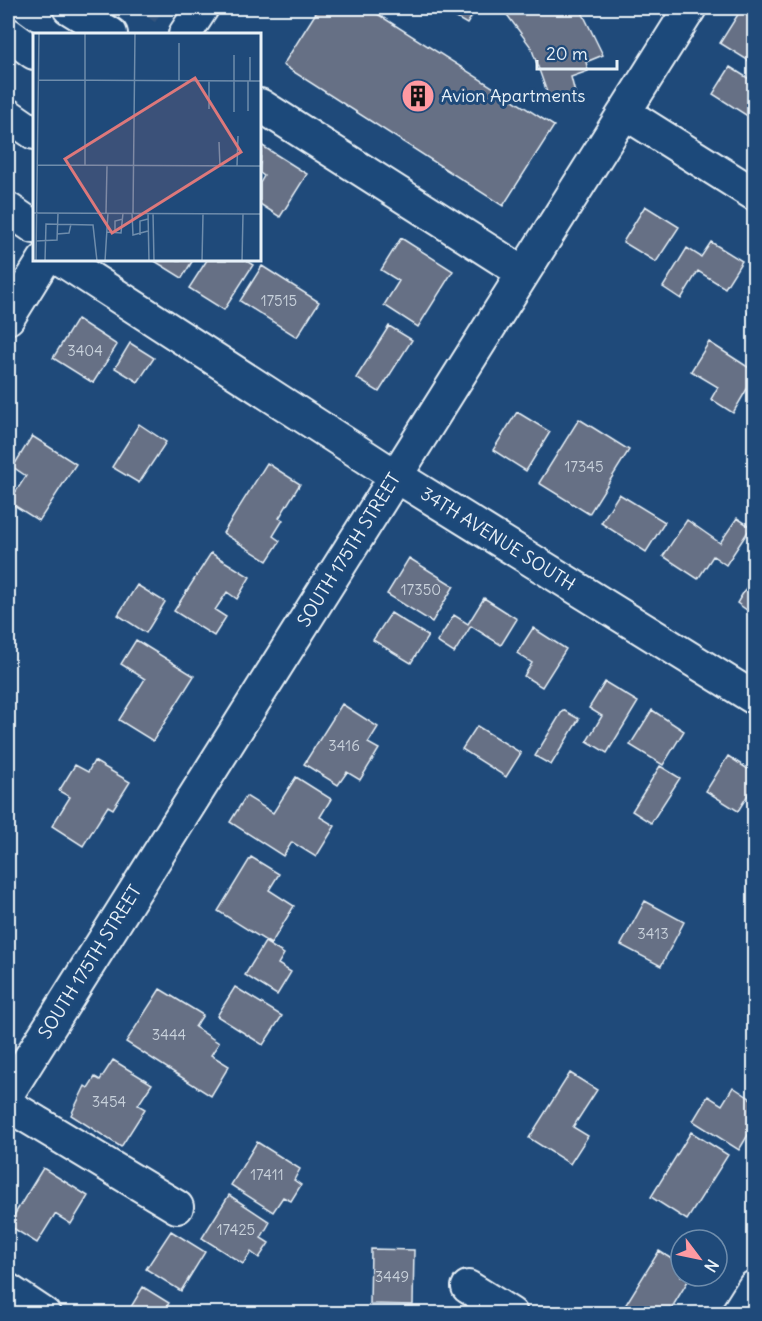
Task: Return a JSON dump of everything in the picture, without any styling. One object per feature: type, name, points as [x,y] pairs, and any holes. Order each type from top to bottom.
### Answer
[{"type":"street","points":[[69,8],[109,33]]},
{"type":"street","points":[[186,33],[202,8]]},
{"type":"street","name":"SOUTH 175TH STREET","points":[[8,1093],[690,8]]},
{"type":"street","points":[[8,34],[33,52]]},
{"type":"street","points":[[261,106],[522,272]]},
{"type":"street","points":[[625,113],[754,194]]},
{"type":"street","points":[[8,115],[33,132]]},
{"type":"street","points":[[8,209],[33,226]]},
{"type":"street","points":[[8,318],[43,261]]},
{"type":"street","name":"34TH AVENUE SOUTH","points":[[64,261],[396,475],[754,698]]},
{"type":"street","points":[[8,1105],[177,1207]]},
{"type":"street","points":[[468,1287],[511,1314]]},
{"type":"street","points":[[737,1314],[754,1287]]},
{"type":"street","points":[[8,1290],[44,1314]]},
{"type":"shaded area","points":[[133,8],[164,8],[155,22]]},
{"type":"building","name":"Avion Apartments","points":[[319,8],[368,8],[554,126],[503,206],[283,65]]},
{"type":"building","points":[[445,8],[477,8],[467,24],[444,11]]},
{"type":"building","points":[[499,8],[580,8],[603,55],[586,62],[588,71],[571,77],[575,93],[549,98],[531,47],[508,16]]},
{"type":"building","points":[[742,8],[754,10],[754,52],[749,61],[720,43]]},
{"type":"building","points":[[730,67],[754,82],[754,108],[749,117],[713,94]]},
{"type":"building","points":[[261,145],[307,174],[280,217],[261,205],[261,181],[264,176],[261,174]]},
{"type":"building","points":[[645,206],[679,227],[656,262],[623,242]]},
{"type":"building","points":[[401,238],[453,271],[418,327],[384,305],[399,281],[381,270]]},
{"type":"building","points":[[711,242],[742,261],[725,288],[698,271],[681,299],[663,287],[687,248],[701,257]]},
{"type":"building","points":[[155,261],[192,261],[182,278]]},
{"type":"building","points":[[206,261],[247,261],[253,265],[224,310],[189,288]]},
{"type":"building","points":[[262,266],[319,302],[297,337],[240,301]]},
{"type":"building","points":[[754,304],[754,317],[748,313]]},
{"type":"building","points":[[77,319],[117,345],[93,383],[53,358]]},
{"type":"building","points":[[389,326],[412,340],[379,392],[356,378]]},
{"type":"building","points":[[709,342],[754,371],[754,377],[733,413],[711,399],[718,387],[691,371]]},
{"type":"building","points":[[130,343],[154,358],[138,382],[115,368]]},
{"type":"building","points":[[517,412],[550,432],[526,471],[493,450]]},
{"type":"building","points":[[579,419],[629,450],[589,514],[539,483]]},
{"type":"building","points":[[139,424],[166,442],[139,483],[112,467]]},
{"type":"building","points":[[32,436],[76,464],[39,521],[9,502],[26,476],[13,467]]},
{"type":"building","points":[[267,463],[300,484],[279,518],[283,520],[273,536],[280,541],[267,561],[223,533]]},
{"type":"building","points":[[619,494],[665,522],[646,552],[601,523]]},
{"type":"building","points":[[737,518],[751,527],[726,565],[713,556],[698,579],[663,556],[687,520],[720,543]]},
{"type":"building","points":[[211,553],[250,577],[237,599],[227,592],[215,610],[226,617],[214,636],[174,611]]},
{"type":"building","points":[[409,558],[454,586],[432,622],[387,594]]},
{"type":"building","points":[[754,575],[754,615],[737,603]]},
{"type":"building","points":[[137,585],[165,602],[146,633],[118,615]]},
{"type":"building","points":[[484,598],[517,619],[501,645],[471,626],[454,653],[437,642],[454,615],[468,624]]},
{"type":"building","points":[[391,613],[428,636],[411,663],[373,640]]},
{"type":"building","points":[[533,628],[566,649],[542,687],[524,676],[532,663],[517,653]]},
{"type":"building","points":[[136,640],[194,676],[153,741],[119,720],[145,679],[121,664]]},
{"type":"building","points":[[605,682],[638,702],[607,753],[587,741],[602,716],[589,708]]},
{"type":"building","points":[[342,704],[378,727],[368,743],[379,749],[360,780],[347,772],[338,785],[304,764]]},
{"type":"building","points":[[563,710],[579,719],[551,765],[535,756]]},
{"type":"building","points":[[652,710],[684,731],[663,765],[630,745]]},
{"type":"building","points":[[477,726],[521,753],[506,777],[462,749]]},
{"type":"building","points":[[728,756],[754,773],[754,785],[738,811],[706,791]]},
{"type":"building","points":[[94,761],[130,782],[113,809],[108,806],[83,846],[52,826],[70,797],[59,791],[75,765],[88,772]]},
{"type":"building","points":[[660,766],[680,778],[651,823],[632,811]]},
{"type":"building","points":[[296,777],[331,799],[320,817],[335,826],[316,857],[292,842],[283,856],[230,822],[246,796],[273,813]]},
{"type":"building","points":[[251,857],[279,874],[269,890],[294,906],[271,944],[218,911]]},
{"type":"building","points":[[645,901],[684,922],[661,966],[621,945]]},
{"type":"building","points":[[265,942],[284,954],[278,964],[291,972],[277,995],[245,975]]},
{"type":"building","points":[[235,987],[282,1016],[263,1045],[217,1016]]},
{"type":"building","points":[[160,989],[203,1015],[195,1027],[219,1043],[211,1055],[229,1066],[211,1096],[126,1042]]},
{"type":"building","points":[[113,1060],[152,1084],[138,1105],[145,1109],[121,1147],[71,1115],[85,1086],[88,1088],[95,1077],[100,1080]]},
{"type":"building","points":[[570,1073],[597,1090],[573,1127],[588,1136],[570,1164],[529,1138]]},
{"type":"building","points":[[733,1087],[754,1101],[754,1125],[739,1150],[693,1121],[708,1096],[722,1105]]},
{"type":"building","points":[[691,1132],[728,1155],[687,1220],[651,1197]]},
{"type":"building","points":[[257,1142],[300,1169],[294,1180],[301,1185],[291,1201],[283,1197],[273,1212],[231,1185]]},
{"type":"building","points":[[43,1168],[88,1196],[71,1224],[55,1214],[37,1243],[8,1225]]},
{"type":"building","points":[[229,1195],[270,1222],[261,1238],[269,1243],[259,1258],[251,1252],[243,1264],[202,1238]]},
{"type":"building","points":[[171,1231],[205,1252],[181,1291],[146,1269]]},
{"type":"building","points":[[371,1249],[414,1250],[413,1305],[370,1304]]},
{"type":"building","points":[[659,1251],[669,1257],[669,1288],[684,1288],[668,1314],[620,1314]]},
{"type":"building","points":[[143,1287],[169,1303],[162,1314],[134,1314],[129,1310]]},
{"type":"place","name":"Avion Apartments","points":[[418,96]]}]
